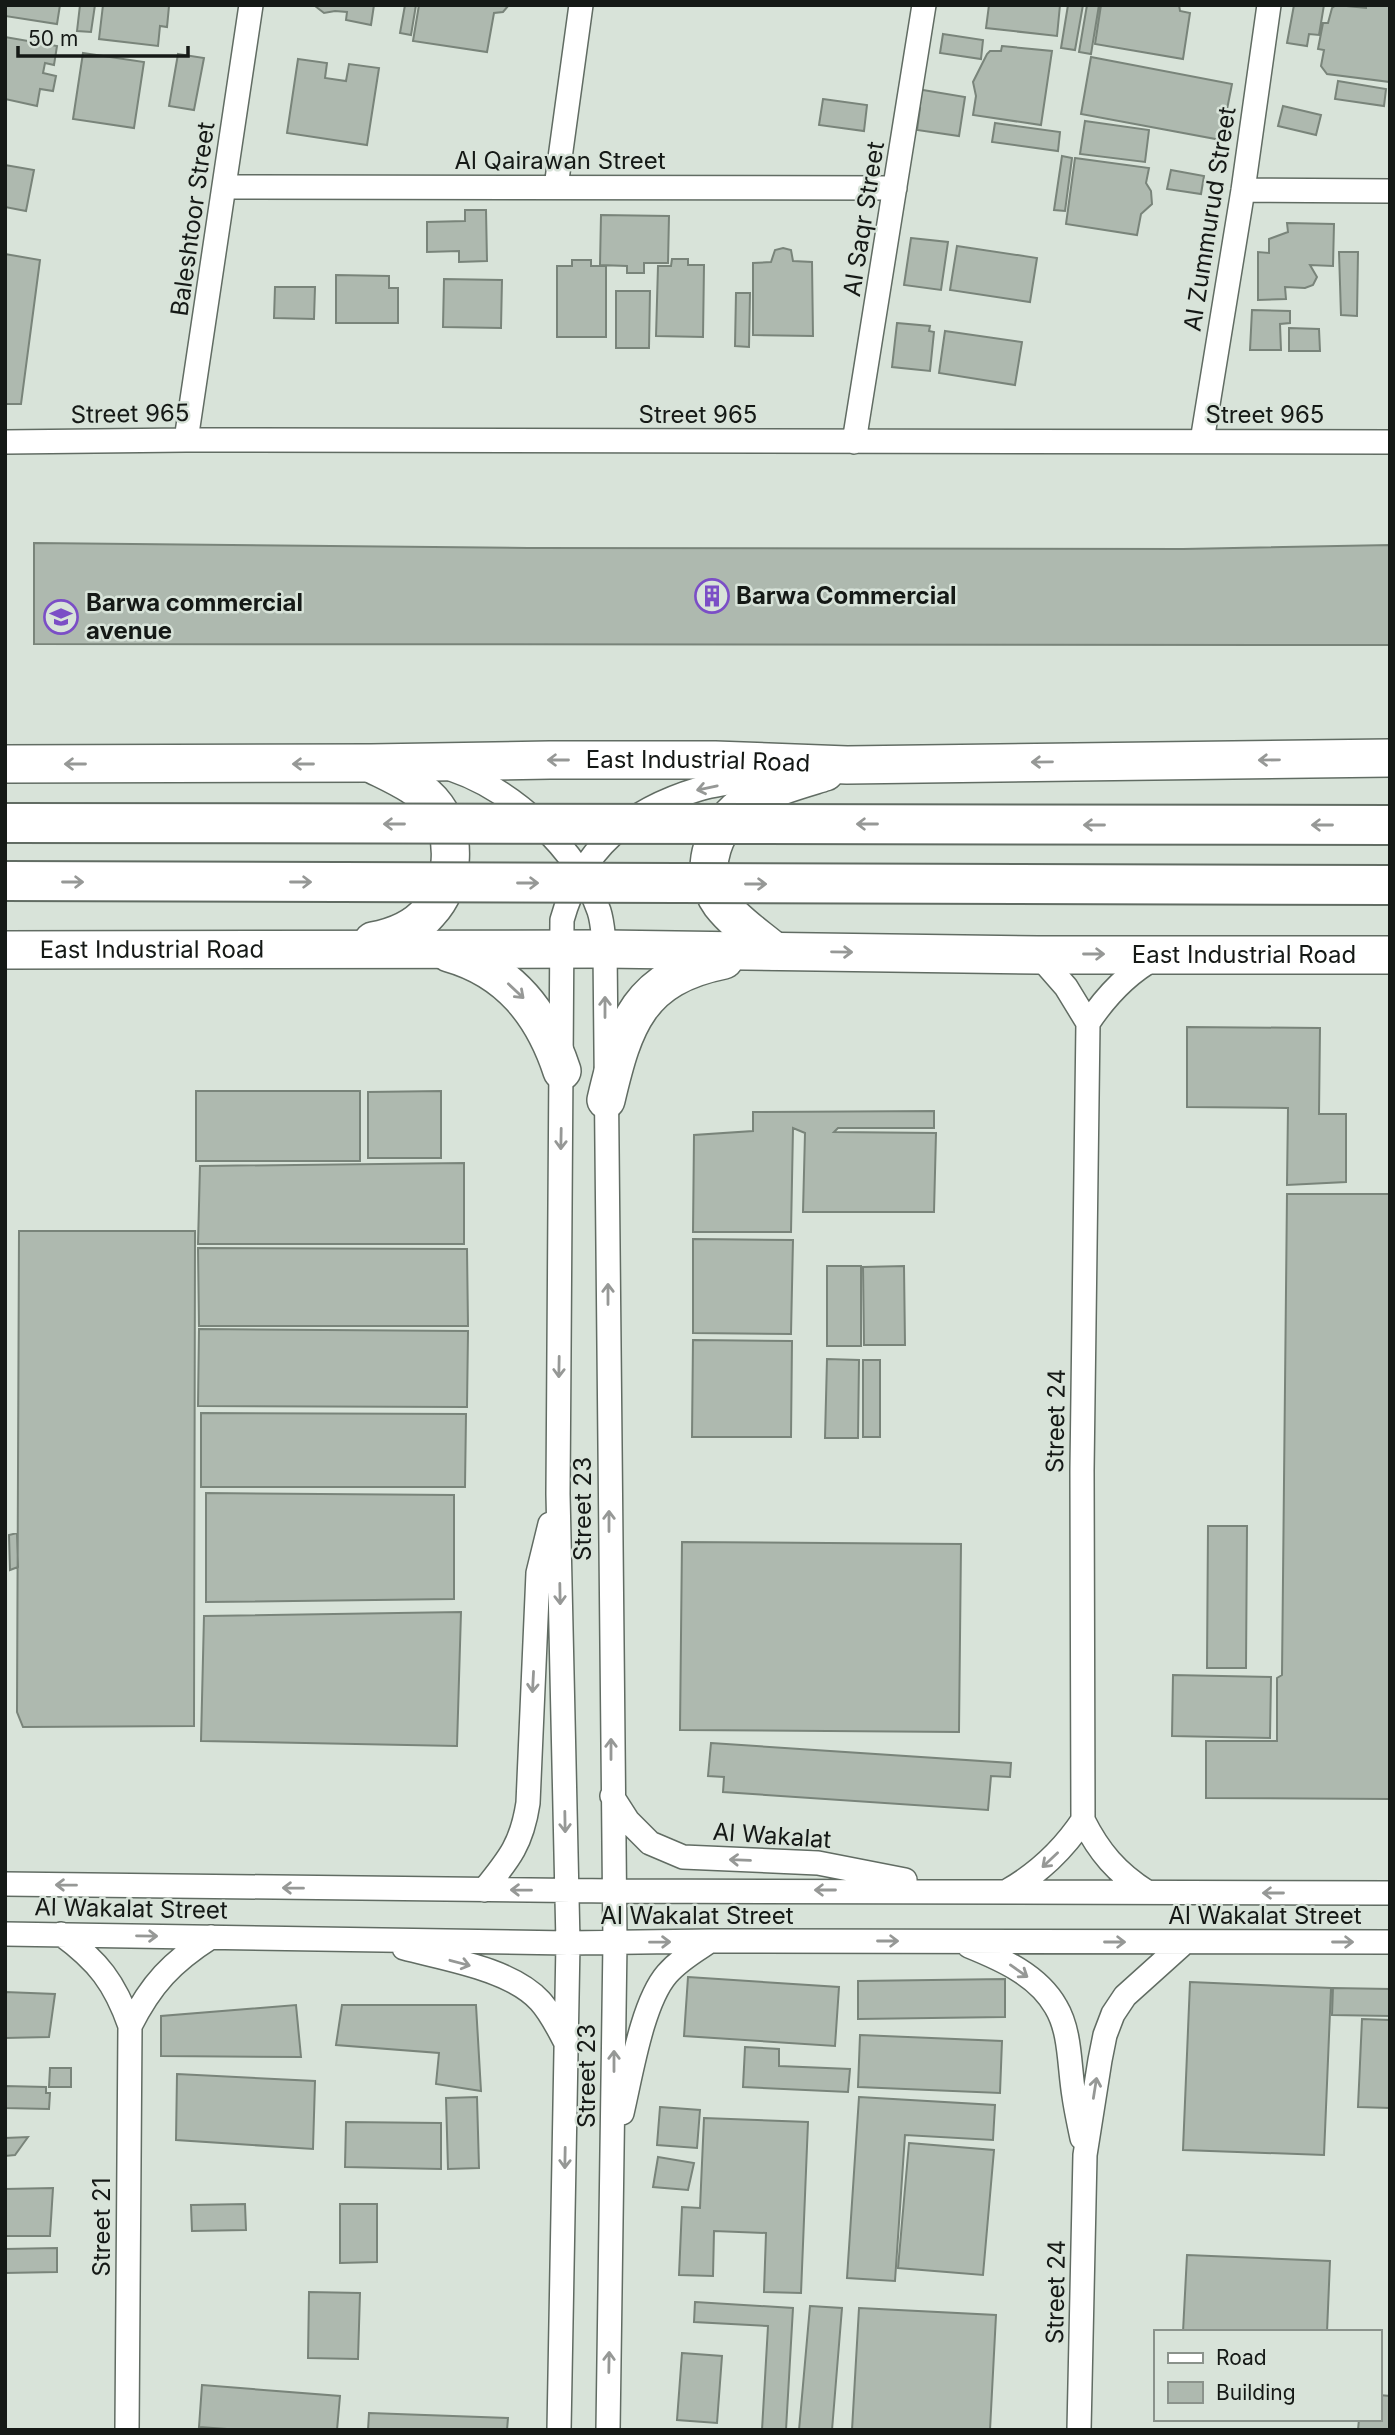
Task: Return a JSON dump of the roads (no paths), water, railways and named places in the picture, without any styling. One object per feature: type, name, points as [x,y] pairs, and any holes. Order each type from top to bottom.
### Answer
[{"type":"highway","points":[[5,823],[1390,825]]},
{"type":"highway","points":[[5,881],[1390,885]]},
{"type":"main road","name":"East Industrial Road","points":[[5,764],[715,760],[847,765],[1390,758]]},
{"type":"main road","points":[[338,949],[401,934],[429,912],[448,878],[451,858],[449,840],[443,818],[435,805],[414,787],[371,764]]},
{"type":"main road","points":[[774,951],[731,915],[712,888],[709,863],[715,839],[729,817],[747,802],[791,783],[847,765]]},
{"type":"main road","points":[[435,949],[485,967],[526,1000],[542,1022],[562,1071]]},
{"type":"main road","name":"East Industrial Road","points":[[5,950],[605,949],[1038,955],[1390,955]]},
{"type":"main road","points":[[606,1100],[619,1046],[631,1021],[646,998],[664,982],[687,970],[710,963],[774,951]]},
{"type":"street","name":"Baleshtoor Street","points":[[186,440],[251,5]]},
{"type":"street","points":[[556,187],[581,5]]},
{"type":"street","name":"Al Saqr Street","points":[[854,442],[924,5]]},
{"type":"street","name":"Al Zummurud Street","points":[[1202,441],[1243,190],[1269,5]]},
{"type":"street","name":"Al Qairawan Street","points":[[224,187],[895,188]]},
{"type":"street","points":[[1243,190],[1390,191]]},
{"type":"street","name":"Street 965","points":[[5,442],[1390,442]]},
{"type":"street","name":"Street 23","points":[[431,762],[472,776],[513,801],[558,844],[591,891],[601,915],[605,949],[615,1942],[608,2430]]},
{"type":"street","name":"Street 23","points":[[559,2430],[568,1943],[558,1494],[562,920],[579,873],[615,833],[637,816],[666,801],[701,789],[847,765]]},
{"type":"street","points":[[1038,955],[1066,987],[1088,1023],[1119,982],[1162,954]]},
{"type":"street","name":"Street 24","points":[[1088,1023],[1082,1470],[1083,1821],[1094,1843],[1109,1862],[1127,1879],[1147,1892]]},
{"type":"street","name":"Street 23","points":[[484,1889],[512,1854],[525,1826],[538,1573],[558,1494]]},
{"type":"street","name":"Al Wakalat","points":[[612,1796],[628,1821],[650,1843],[683,1857],[818,1863],[952,1890]]},
{"type":"street","points":[[1009,1891],[1051,1861],[1069,1842],[1083,1821]]},
{"type":"street","name":"Al Wakalat Street","points":[[5,1884],[613,1891],[1390,1893]]},
{"type":"street","name":"Al Wakalat Street","points":[[5,1934],[568,1943],[1390,1942]]},
{"type":"street","name":"Street 21","points":[[61,1934],[85,1951],[105,1973],[120,1998],[130,2026],[127,2430]]},
{"type":"street","name":"Street 21","points":[[130,2026],[144,1998],[163,1974],[185,1953],[211,1937]]},
{"type":"street","points":[[371,1939],[472,1966],[524,1988],[546,2009],[567,2045]]},
{"type":"street","name":"Street 23","points":[[613,2150],[646,2017],[654,1995],[665,1976],[680,1961],[710,1941]]},
{"type":"street","name":"Street 24","points":[[958,1941],[998,1958],[1020,1971],[1040,1987],[1056,2006],[1065,2030],[1085,2155]]},
{"type":"street","name":"Street 24","points":[[1079,2430],[1085,2155],[1105,2035],[1113,2014],[1125,1996],[1185,1942]]},
{"type":"place","name":"Barwa Commercial","points":[[712,596]]},
{"type":"place","name":"Barwa commercial avenue","points":[[61,617]]}]
